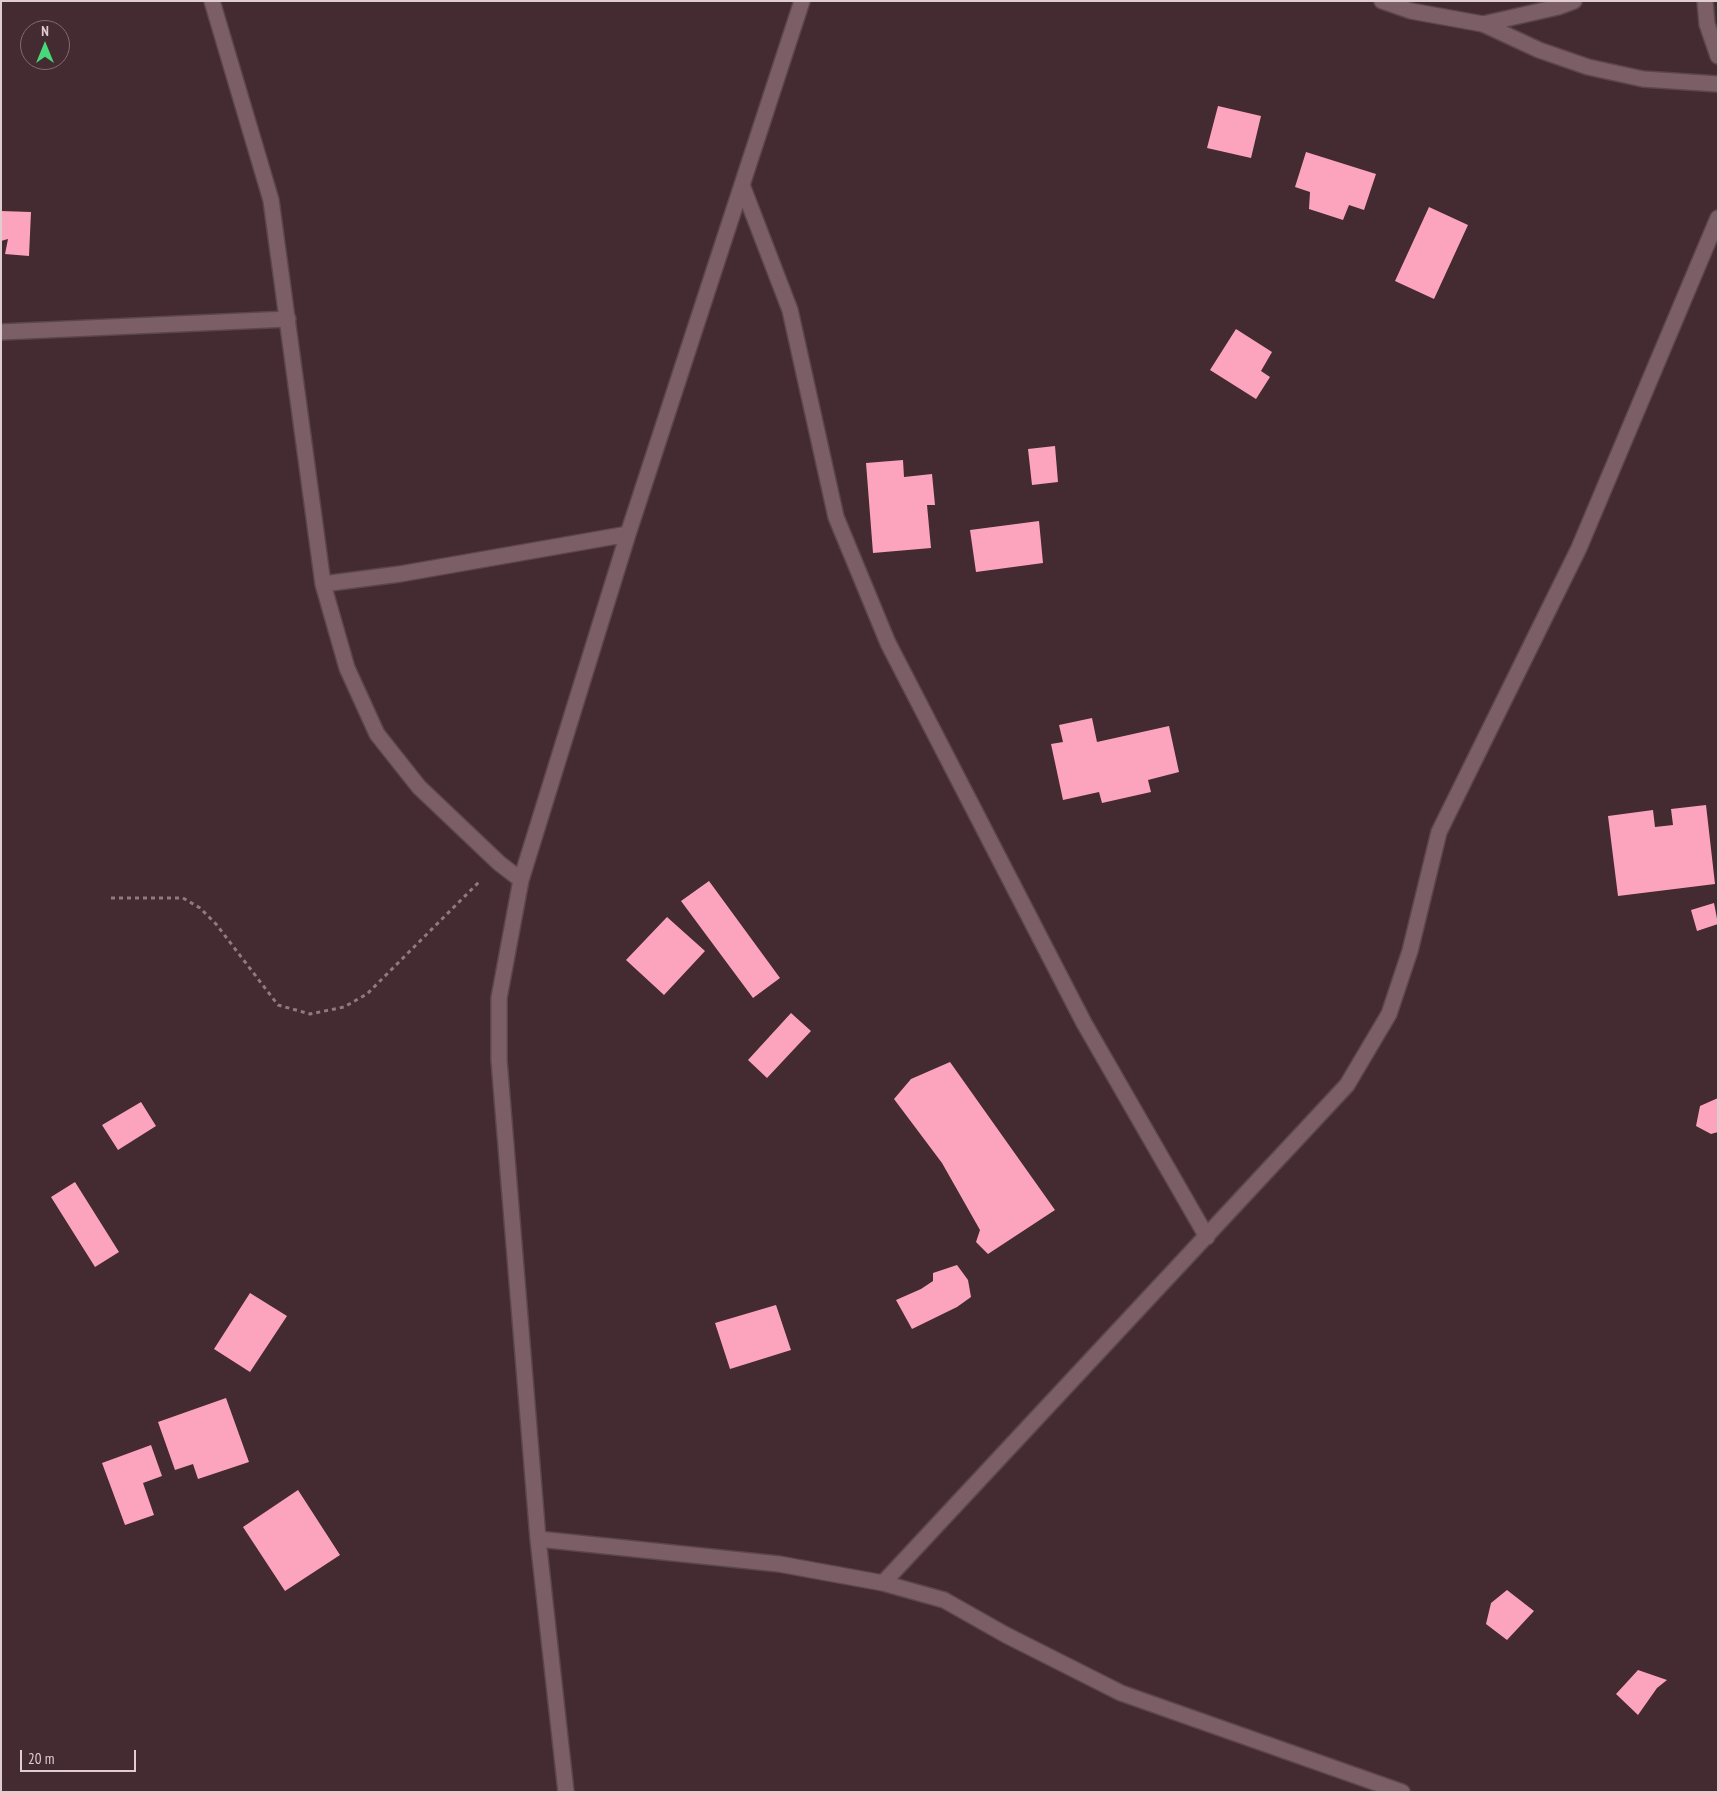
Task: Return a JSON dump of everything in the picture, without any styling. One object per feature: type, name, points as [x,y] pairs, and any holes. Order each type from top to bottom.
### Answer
[{"type":"street","points":[[212,1],[271,200],[323,584],[347,668],[377,734],[418,787],[521,880]]},
{"type":"street","points":[[566,1792],[538,1539],[499,1060],[499,998],[521,880],[628,534],[793,22],[802,1]]},
{"type":"street","points":[[1382,1],[1411,11],[1483,24],[1539,50],[1588,67],[1643,79],[1718,84]]},
{"type":"street","points":[[1483,24],[1558,7],[1574,1]]},
{"type":"street","points":[[1705,1],[1707,24],[1718,56]]},
{"type":"street","points":[[742,185],[790,310],[836,517],[888,643],[1084,1024],[1208,1236]]},
{"type":"street","points":[[883,1584],[1347,1085],[1389,1014],[1410,951],[1439,832],[1579,548],[1718,218]]},
{"type":"street","points":[[1,332],[288,319]]},
{"type":"street","points":[[323,584],[400,574],[628,534]]},
{"type":"street","points":[[538,1539],[780,1564],[883,1584],[944,1600],[1006,1635],[1121,1693],[1402,1792]]},
{"type":"path","points":[[111,898],[183,898],[200,908],[216,924],[278,1005],[310,1014],[344,1007],[367,994],[499,862]]},
{"type":"building","points":[[1218,106],[1261,116],[1251,158],[1207,148]]},
{"type":"building","points":[[1306,152],[1376,174],[1364,210],[1349,205],[1343,220],[1309,209],[1310,192],[1295,187]]},
{"type":"building","points":[[1429,207],[1468,225],[1434,299],[1395,281]]},
{"type":"building","points":[[1,211],[31,212],[29,256],[5,254],[8,239],[1,241]]},
{"type":"building","points":[[1236,329],[1272,352],[1261,371],[1270,377],[1256,399],[1210,370]]},
{"type":"building","points":[[1055,446],[1058,482],[1032,485],[1028,449]]},
{"type":"building","points":[[903,460],[904,477],[932,474],[935,505],[927,505],[931,548],[873,553],[866,463]]},
{"type":"building","points":[[1039,521],[1043,563],[976,572],[970,530]]},
{"type":"building","points":[[1092,718],[1097,742],[1169,726],[1179,772],[1148,780],[1151,792],[1102,803],[1099,792],[1063,800],[1051,744],[1063,742],[1059,725]]},
{"type":"building","points":[[1706,805],[1715,884],[1618,896],[1608,816],[1653,810],[1655,827],[1673,825],[1671,809]]},
{"type":"building","points":[[709,881],[780,978],[753,998],[681,901]]},
{"type":"building","points":[[1714,903],[1718,924],[1697,931],[1691,910]]},
{"type":"building","points":[[667,917],[705,951],[664,995],[626,960]]},
{"type":"building","points":[[791,1013],[811,1031],[767,1078],[748,1060]]},
{"type":"building","points":[[950,1062],[1055,1210],[988,1254],[976,1242],[980,1230],[942,1163],[894,1099],[911,1079]]},
{"type":"building","points":[[1718,1098],[1718,1132],[1711,1134],[1696,1126],[1700,1106]]},
{"type":"building","points":[[141,1102],[156,1126],[118,1150],[102,1125]]},
{"type":"building","points":[[75,1182],[119,1252],[95,1267],[51,1197]]},
{"type":"building","points":[[957,1265],[968,1280],[971,1297],[957,1307],[912,1329],[896,1300],[921,1289],[933,1281],[933,1273]]},
{"type":"building","points":[[250,1293],[287,1316],[250,1372],[214,1349]]},
{"type":"building","points":[[776,1305],[791,1350],[730,1369],[715,1323]]},
{"type":"building","points":[[226,1398],[249,1462],[198,1479],[193,1464],[175,1470],[158,1422]]},
{"type":"building","points":[[151,1445],[162,1476],[143,1483],[154,1515],[125,1525],[102,1463]]},
{"type":"building","points":[[298,1490],[340,1555],[285,1591],[243,1527]]},
{"type":"building","points":[[1507,1590],[1534,1611],[1507,1640],[1486,1624],[1491,1603]]},
{"type":"building","points":[[1638,1670],[1667,1680],[1657,1688],[1638,1715],[1616,1694]]}]
